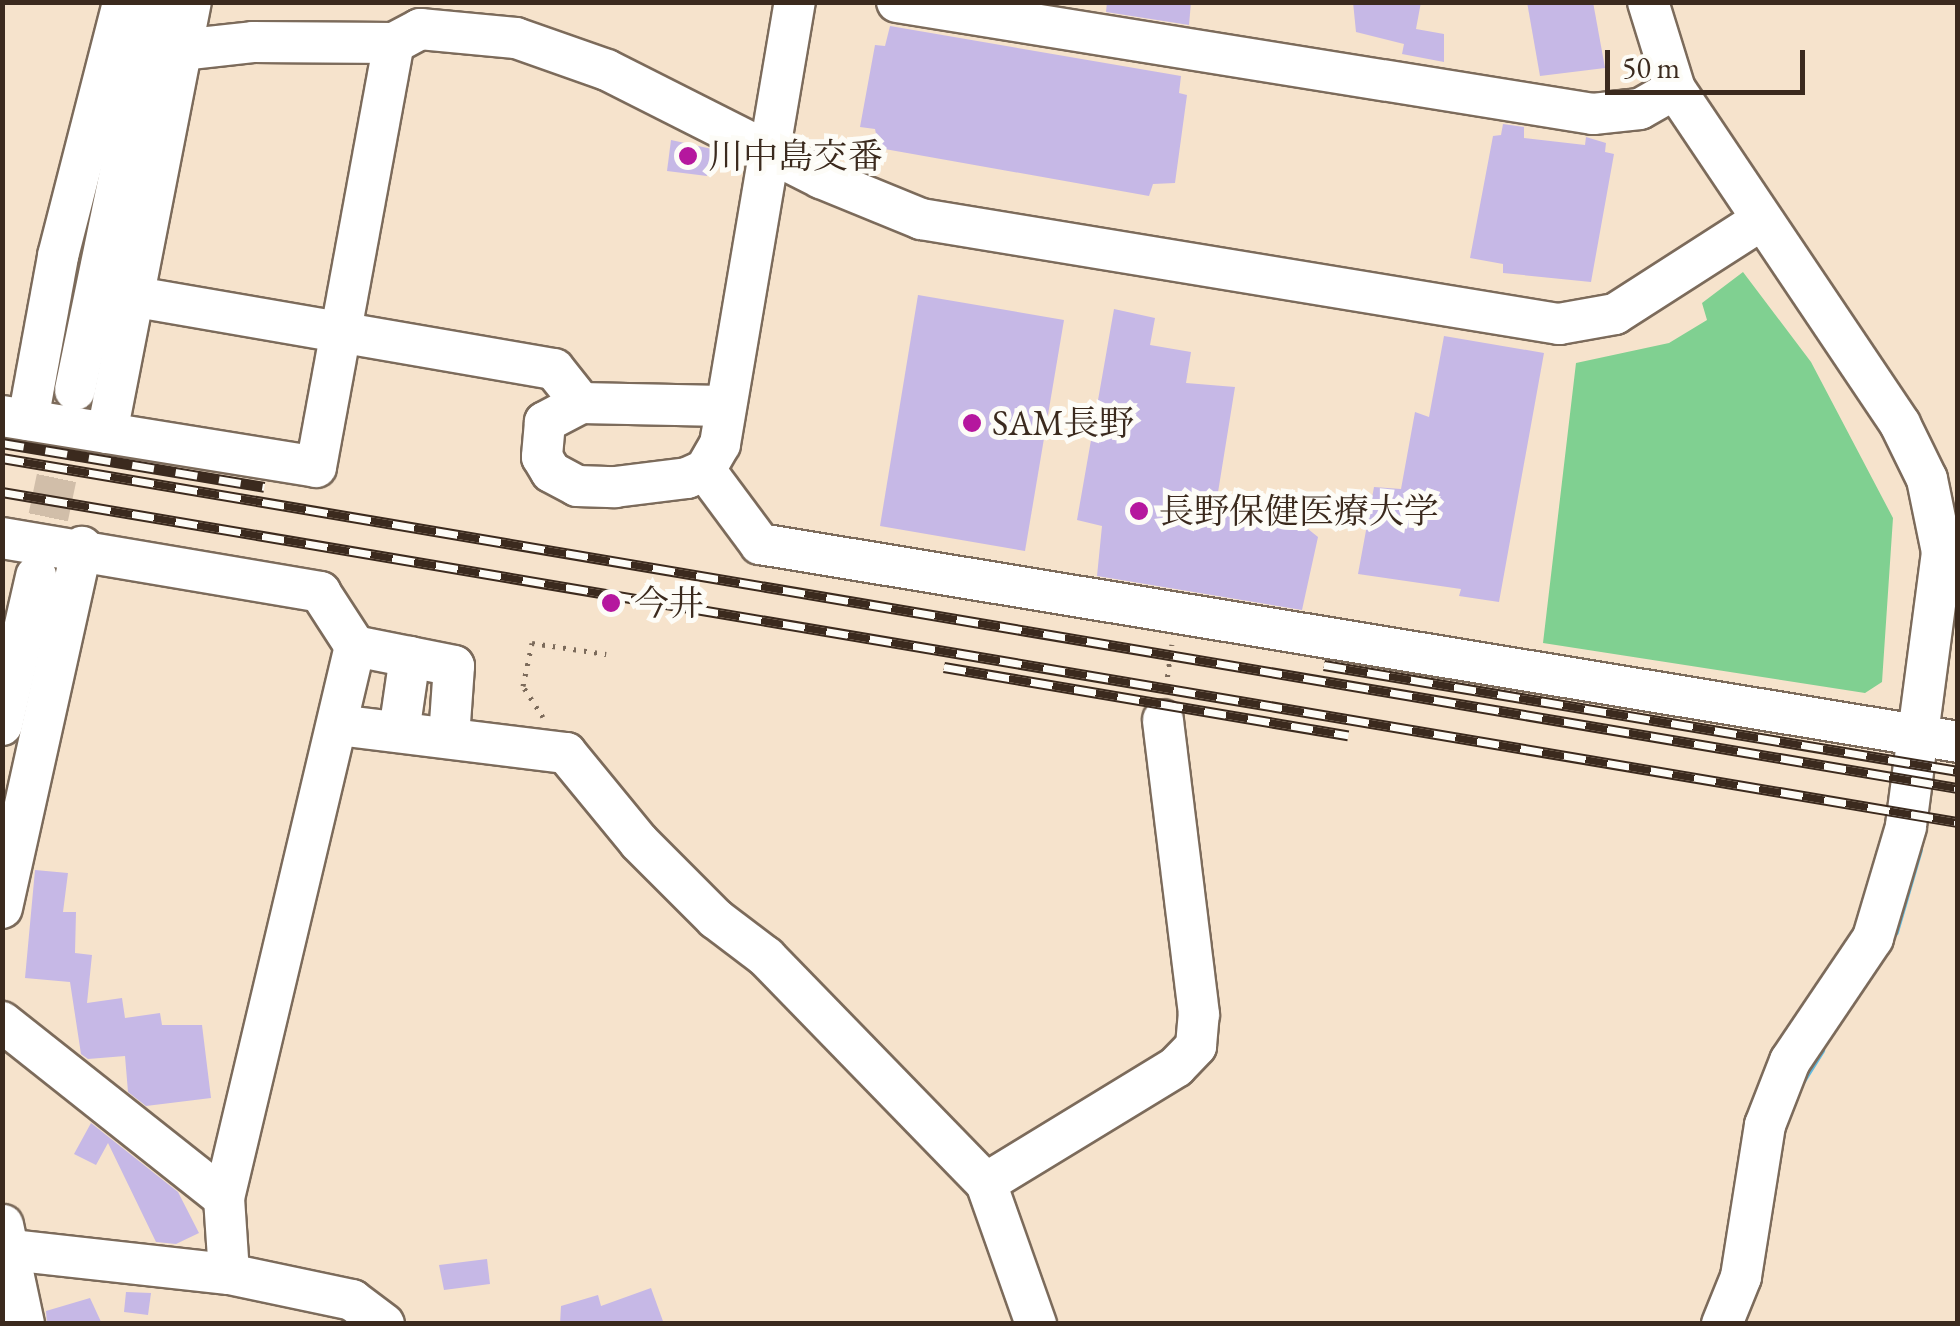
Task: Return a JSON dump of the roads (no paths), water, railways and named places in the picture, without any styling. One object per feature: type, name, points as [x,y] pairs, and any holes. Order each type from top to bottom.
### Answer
[{"type":"street","points":[[107,432],[191,2]]},
{"type":"street","points":[[723,406],[581,403],[544,422],[542,457],[551,472],[577,486],[615,487],[687,478],[705,470],[720,444],[723,406],[772,150],[795,2]]},
{"type":"street","points":[[897,2],[1593,114],[1640,109],[1676,89]]},
{"type":"street","points":[[1648,2],[1676,89],[1760,221],[1900,424],[1947,524],[1942,552],[1940,739],[1906,827],[1873,938],[1790,1061],[1765,1125],[1741,1277],[1722,1324]]},
{"type":"street","points":[[127,4],[15,418],[316,466],[341,337],[413,25]]},
{"type":"street","points":[[75,390],[127,4]]},
{"type":"street","points":[[182,50],[413,25],[516,38],[606,70],[921,219],[1560,324],[1631,306],[1760,221]]},
{"type":"street","points":[[131,296],[341,337],[554,368],[581,403]]},
{"type":"street","points":[[705,470],[760,544],[1940,739]]},
{"type":"street","points":[[2,538],[82,547],[320,592],[355,646],[224,1198],[230,1274]]},
{"type":"street","points":[[2,908],[82,547]]},
{"type":"street","points":[[2,725],[36,576]]},
{"type":"street","points":[[355,646],[454,666],[449,738]]},
{"type":"street","points":[[399,732],[410,657]]},
{"type":"street","points":[[986,1183],[1176,1067],[1196,1046],[1199,1014],[1163,720]]},
{"type":"street","points":[[338,724],[566,753],[639,842],[716,919],[766,957],[986,1183],[1036,1324]]},
{"type":"street","points":[[2,1022],[224,1198]]},
{"type":"street","points":[[24,1324],[5,1241],[230,1274],[352,1300],[384,1324]]},
{"type":"waterway","points":[[1895,932],[1919,850]]},
{"type":"waterway","points":[[1802,1081],[1821,1050]]},
{"type":"tunnel","points":[[36,576],[74,394]]},
{"type":"railway","points":[[2,443],[264,487]]},
{"type":"railway","points":[[2,458],[1958,788]]},
{"type":"railway","points":[[2,492],[1958,822]]},
{"type":"railway","points":[[1324,665],[1958,771]]},
{"type":"railway","points":[[944,667],[1348,735]]},
{"type":"place","name":"川中島交番","points":[[688,156]]},
{"type":"place","name":"SAM長野","points":[[972,423]]},
{"type":"place","name":"長野保健医療大学","points":[[1139,511]]},
{"type":"place","name":"今井","points":[[611,603]]}]
